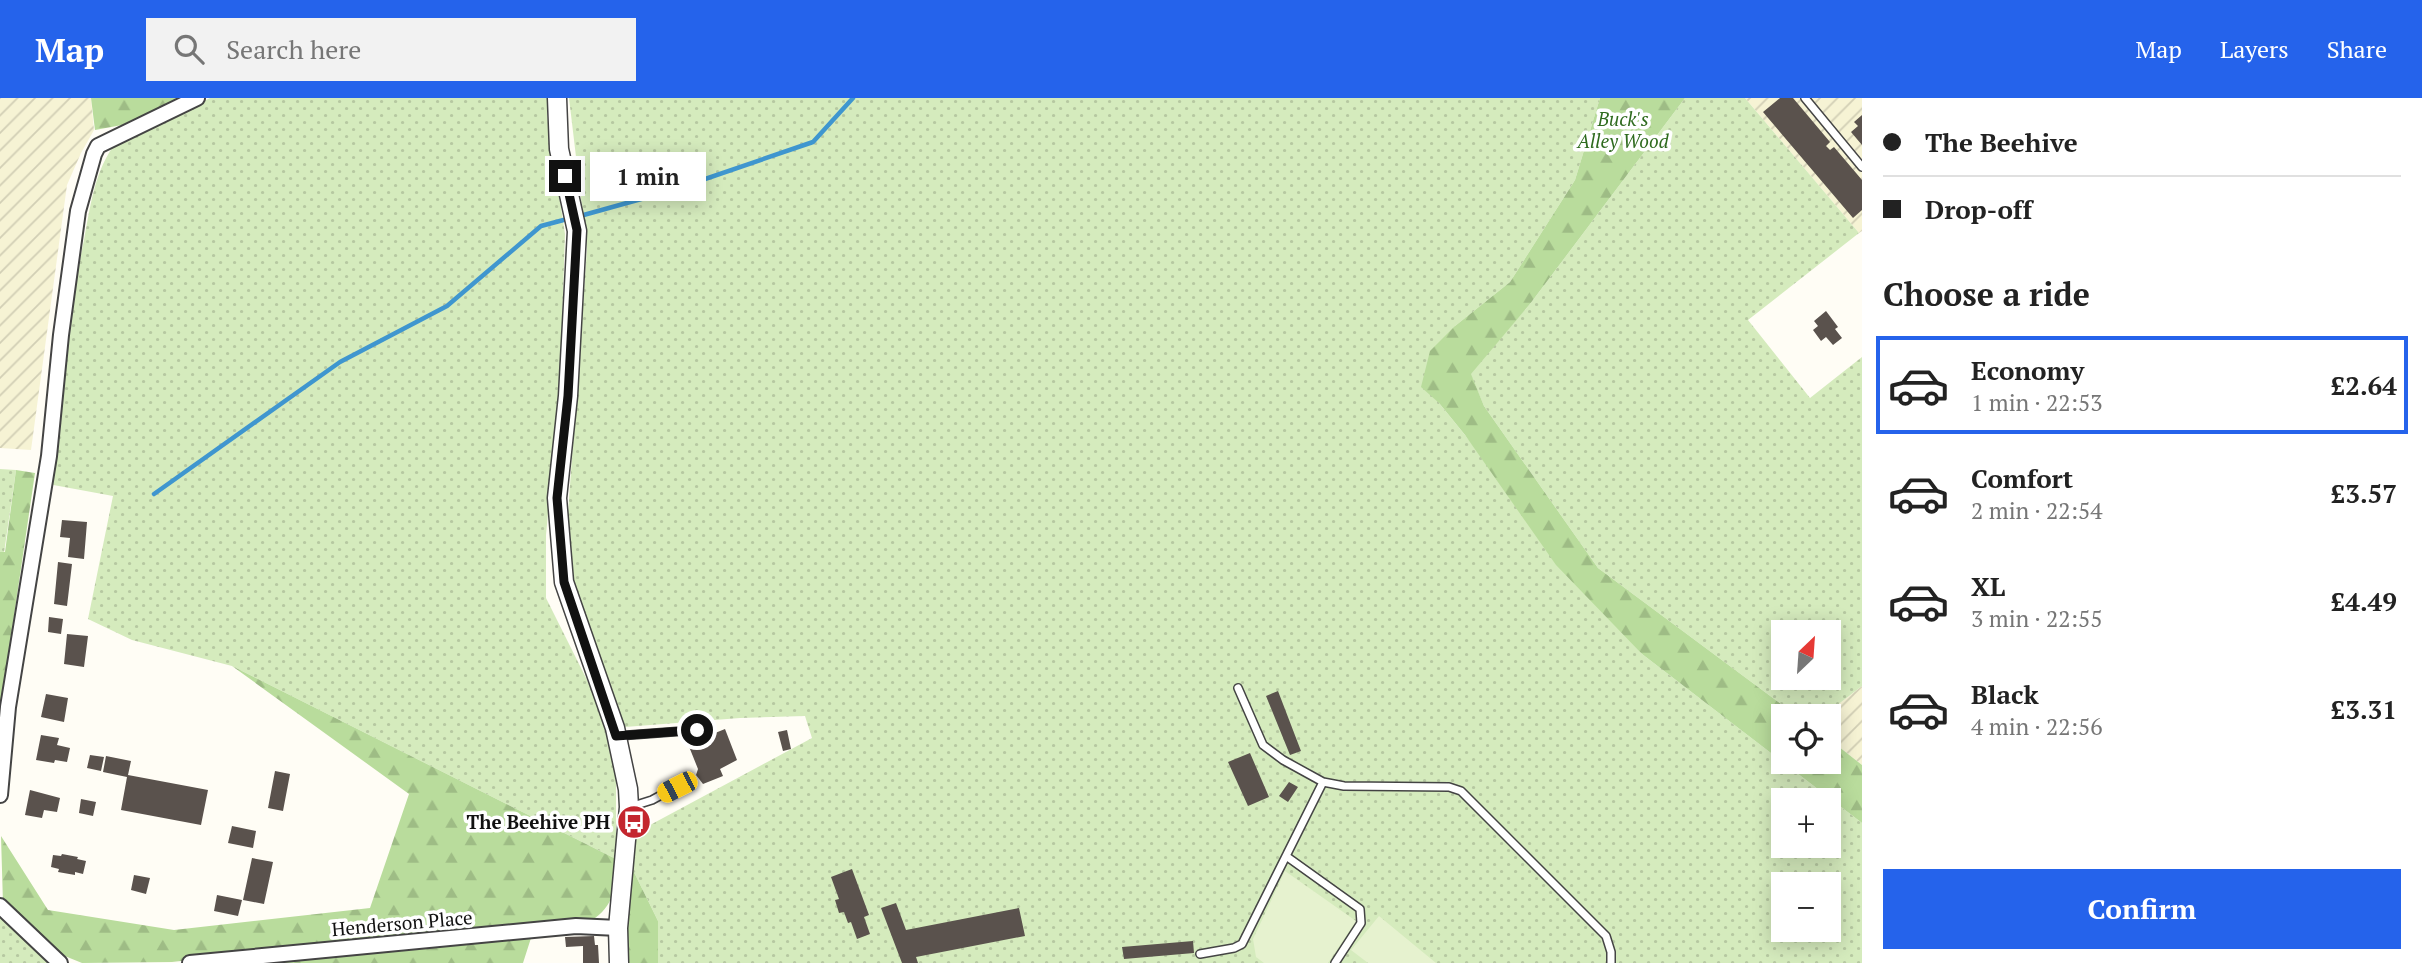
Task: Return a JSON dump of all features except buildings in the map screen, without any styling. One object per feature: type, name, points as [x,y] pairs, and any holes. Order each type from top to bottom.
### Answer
[{"type":"street","points":[[0,795],[8,706],[49,456],[61,335],[78,211],[94,154],[97,146],[197,98]]},
{"type":"street","points":[[557,98],[559,149],[577,230],[568,396],[557,498],[564,582],[616,736],[628,789],[629,807],[618,928],[619,963]]},
{"type":"street","points":[[0,906],[60,963]]},
{"type":"street","name":"Henderson Place","points":[[190,963],[576,926],[618,928]]},
{"type":"lane","points":[[1805,98],[1862,167]]},
{"type":"lane","points":[[1238,688],[1262,745],[1322,782],[1344,786],[1449,787],[1461,791],[1606,936],[1611,963]]},
{"type":"lane","points":[[616,736],[697,730]]},
{"type":"lane","points":[[629,807],[652,800],[687,781]]},
{"type":"lane","points":[[1200,954],[1242,944],[1322,782]]},
{"type":"lane","points":[[1286,856],[1360,909],[1362,923],[1335,963]]},
{"type":"shaded area","points":[[0,98],[91,98],[94,130],[67,185],[31,450],[0,448]]},
{"type":"shaded area","points":[[1745,98],[1862,98],[1862,231],[1859,233]]},
{"type":"shaded area","points":[[1862,686],[1862,765],[1841,748],[1841,704],[1839,704]]},
{"type":"green space","points":[[91,98],[181,98],[122,125],[95,130]]},
{"type":"green space","points":[[210,98],[547,98],[547,116],[565,234],[560,383],[546,535],[546,598],[607,720],[616,781],[616,859],[232,666],[132,640],[88,619],[113,496],[48,484],[73,300],[88,216],[101,169],[112,148]]},
{"type":"green space","points":[[569,98],[1600,98],[1575,180],[1510,282],[1455,326],[1439,403],[1642,654],[1771,753],[1771,774],[1798,774],[1816,788],[1771,788],[1771,858],[1841,858],[1841,807],[1862,823],[1862,963],[658,963],[658,921],[632,868],[637,832],[812,738],[805,716],[625,727],[593,644],[572,577],[568,513],[587,249]]},
{"type":"green space","name":"Buck's Alley Wood","points":[[1600,98],[1685,98],[1530,304],[1471,374],[1484,406],[1598,568],[1781,704],[1771,704],[1771,753],[1642,654],[1556,565],[1465,435],[1439,403],[1421,387],[1430,351],[1455,326],[1510,282],[1575,180]]},
{"type":"green space","points":[[1685,98],[1745,98],[1859,233],[1748,320],[1810,398],[1862,357],[1862,686],[1839,704],[1781,704],[1598,568],[1484,406],[1470,373],[1530,304]]},
{"type":"green space","points":[[0,469],[16,470],[4,553],[0,552]]},
{"type":"green space","points":[[16,470],[35,473],[0,729],[0,552],[5,552]]},
{"type":"green space","points":[[232,666],[616,859],[615,884],[607,906],[595,918],[496,925],[172,962],[82,963],[50,950],[3,904],[1,836],[48,910],[174,930],[370,908],[409,794]]},
{"type":"green space","points":[[1841,748],[1862,765],[1862,823],[1841,807],[1841,788],[1816,788],[1798,774],[1841,774]]},
{"type":"green space","points":[[632,868],[658,921],[658,963],[625,963],[624,936]]},
{"type":"green space","points":[[1285,871],[1356,921],[1328,963],[1264,963],[1256,957],[1253,939]]},
{"type":"green space","points":[[0,912],[52,963],[0,963]]},
{"type":"green space","points":[[1379,916],[1436,963],[1368,963],[1351,950]]},
{"type":"green space","points":[[531,938],[523,963],[226,963],[403,951]]},
{"type":"waterway","points":[[580,216],[670,191],[813,142],[853,98]]},
{"type":"waterway","points":[[154,494],[340,362],[447,306],[541,226],[571,218]]},
{"type":"place","name":"The Beehive PH","points":[[634,822]]},
{"type":"route","points":[[565,176],[577,230],[568,396],[557,498],[564,582],[616,736],[697,730]]}]
